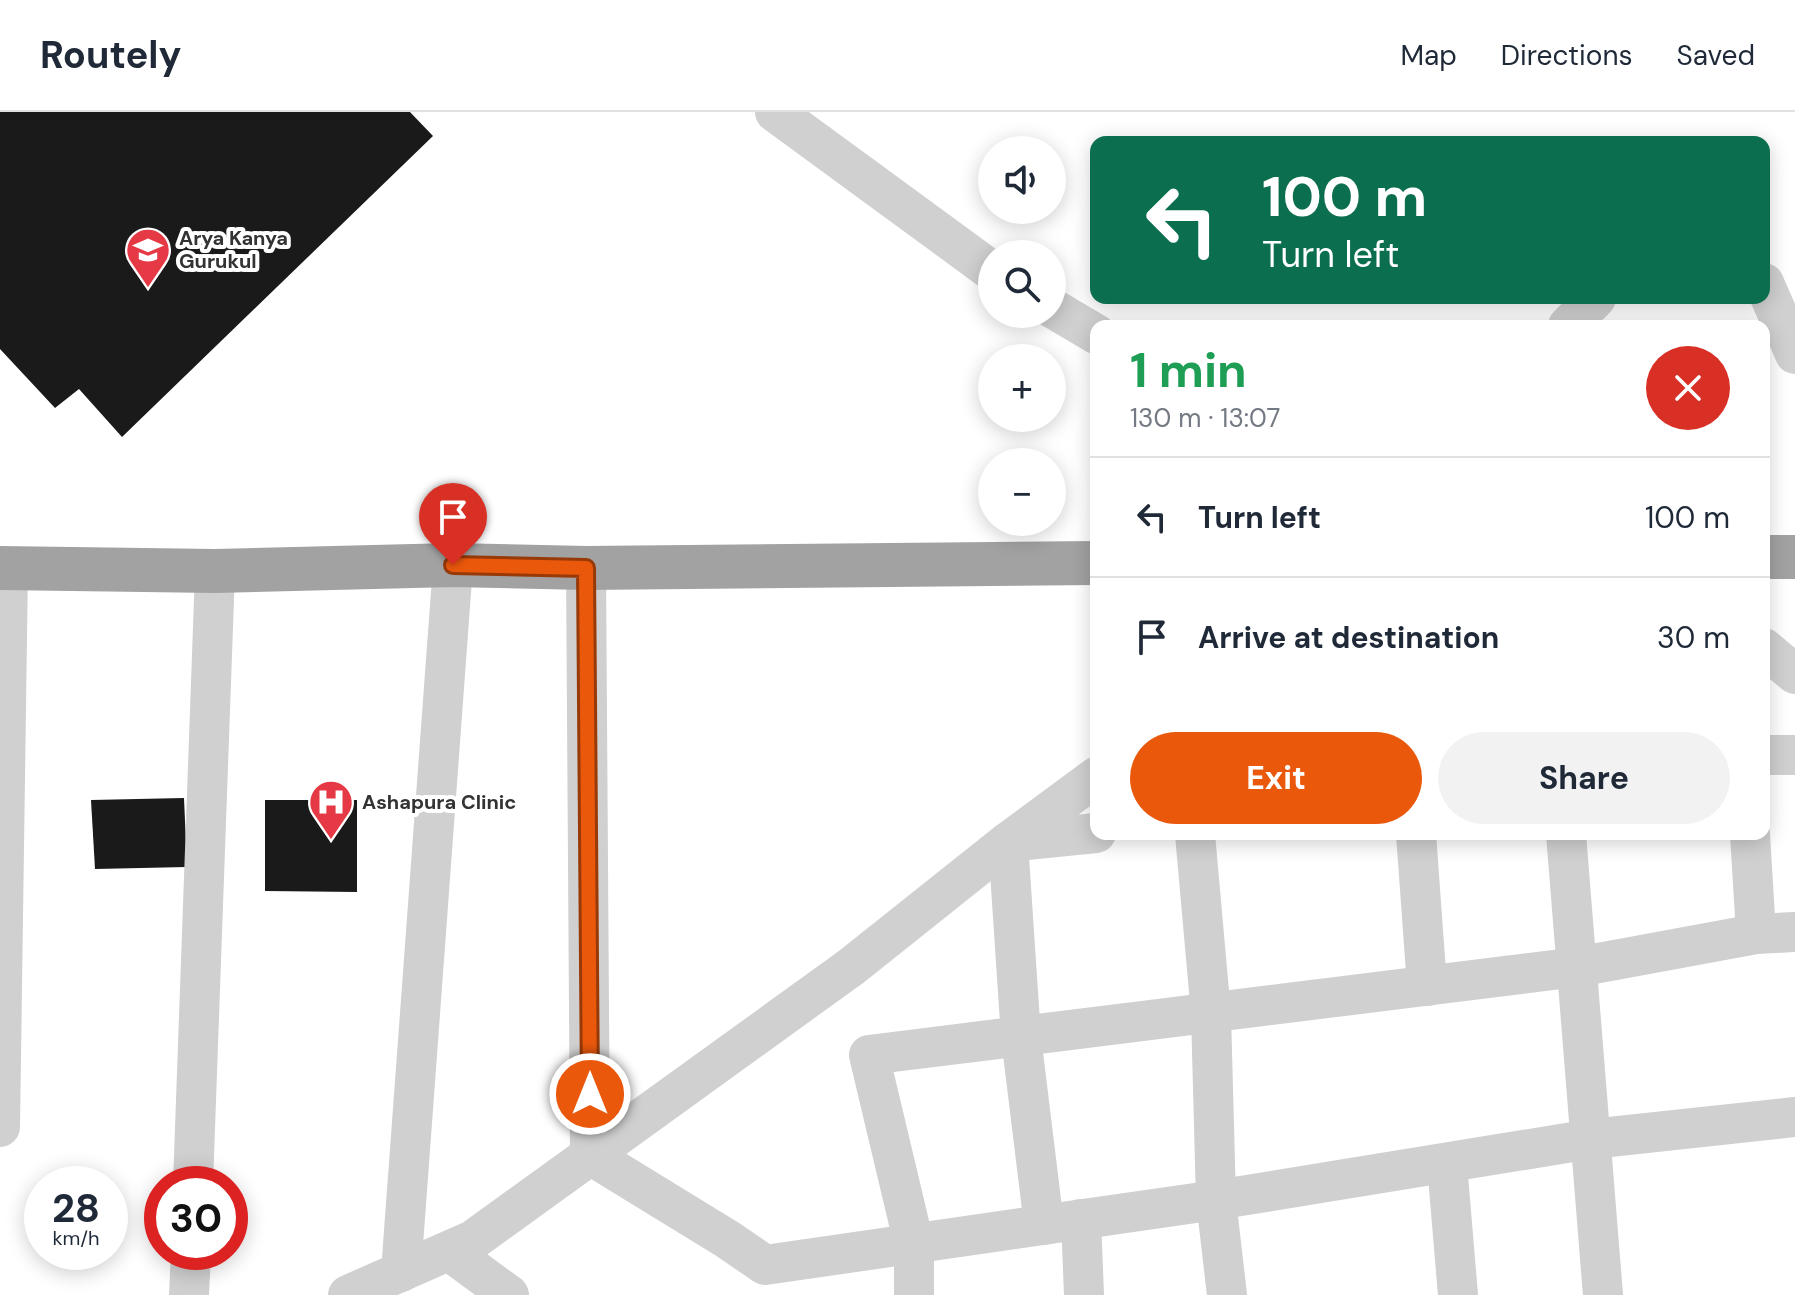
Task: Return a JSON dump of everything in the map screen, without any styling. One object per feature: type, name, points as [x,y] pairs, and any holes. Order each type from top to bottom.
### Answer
[{"type":"highway","points":[[1770,557],[1795,557]]},
{"type":"highway","points":[[4,568],[215,571],[453,565],[586,568],[1090,563]]},
{"type":"street","points":[[775,112],[978,261]]},
{"type":"street","points":[[1770,297],[1795,354]]},
{"type":"street","points":[[1574,320],[1590,304]]},
{"type":"street","points":[[1066,316],[1090,330]]},
{"type":"street","points":[[401,1272],[453,565]]},
{"type":"street","points":[[0,1127],[4,568]]},
{"type":"street","points":[[586,568],[590,1155]]},
{"type":"street","points":[[194,1166],[215,571]]},
{"type":"street","points":[[1770,653],[1795,674]]},
{"type":"street","points":[[1770,755],[1795,755]]},
{"type":"street","points":[[348,1295],[473,1240],[851,967],[1008,842],[1090,781]]},
{"type":"street","points":[[1008,842],[1090,834]]},
{"type":"street","points":[[1196,840],[1211,1014],[1216,1200],[1227,1295]]},
{"type":"street","points":[[1416,840],[1427,986]]},
{"type":"street","points":[[1566,840],[1603,1295]]},
{"type":"street","points":[[914,1295],[914,1244],[869,1055],[1577,967],[1776,933],[1752,840]]},
{"type":"street","points":[[1008,842],[1021,1037],[1063,1222],[1084,1295]]},
{"type":"street","points":[[590,1155],[765,1265],[1216,1200],[1591,1139],[1795,1117]]},
{"type":"street","points":[[1447,1164],[1458,1295]]},
{"type":"street","points":[[449,1251],[509,1295]]},
{"type":"street","points":[[189,1295],[190,1270]]},
{"type":"building","name":"Arya Kanya Gurukul","points":[[0,112],[410,112],[433,136],[122,437],[79,389],[55,408],[0,349]]},
{"type":"building","points":[[184,798],[187,867],[95,869],[91,800]]},
{"type":"building","points":[[265,800],[357,800],[357,892],[265,891]]},
{"type":"place","name":"Arya Kanya Gurukul","points":[[148,289]]},
{"type":"place","name":"Ashapura Clinic","points":[[331,841]]},
{"type":"route","points":[[453,565],[586,568],[590,1094]]}]
